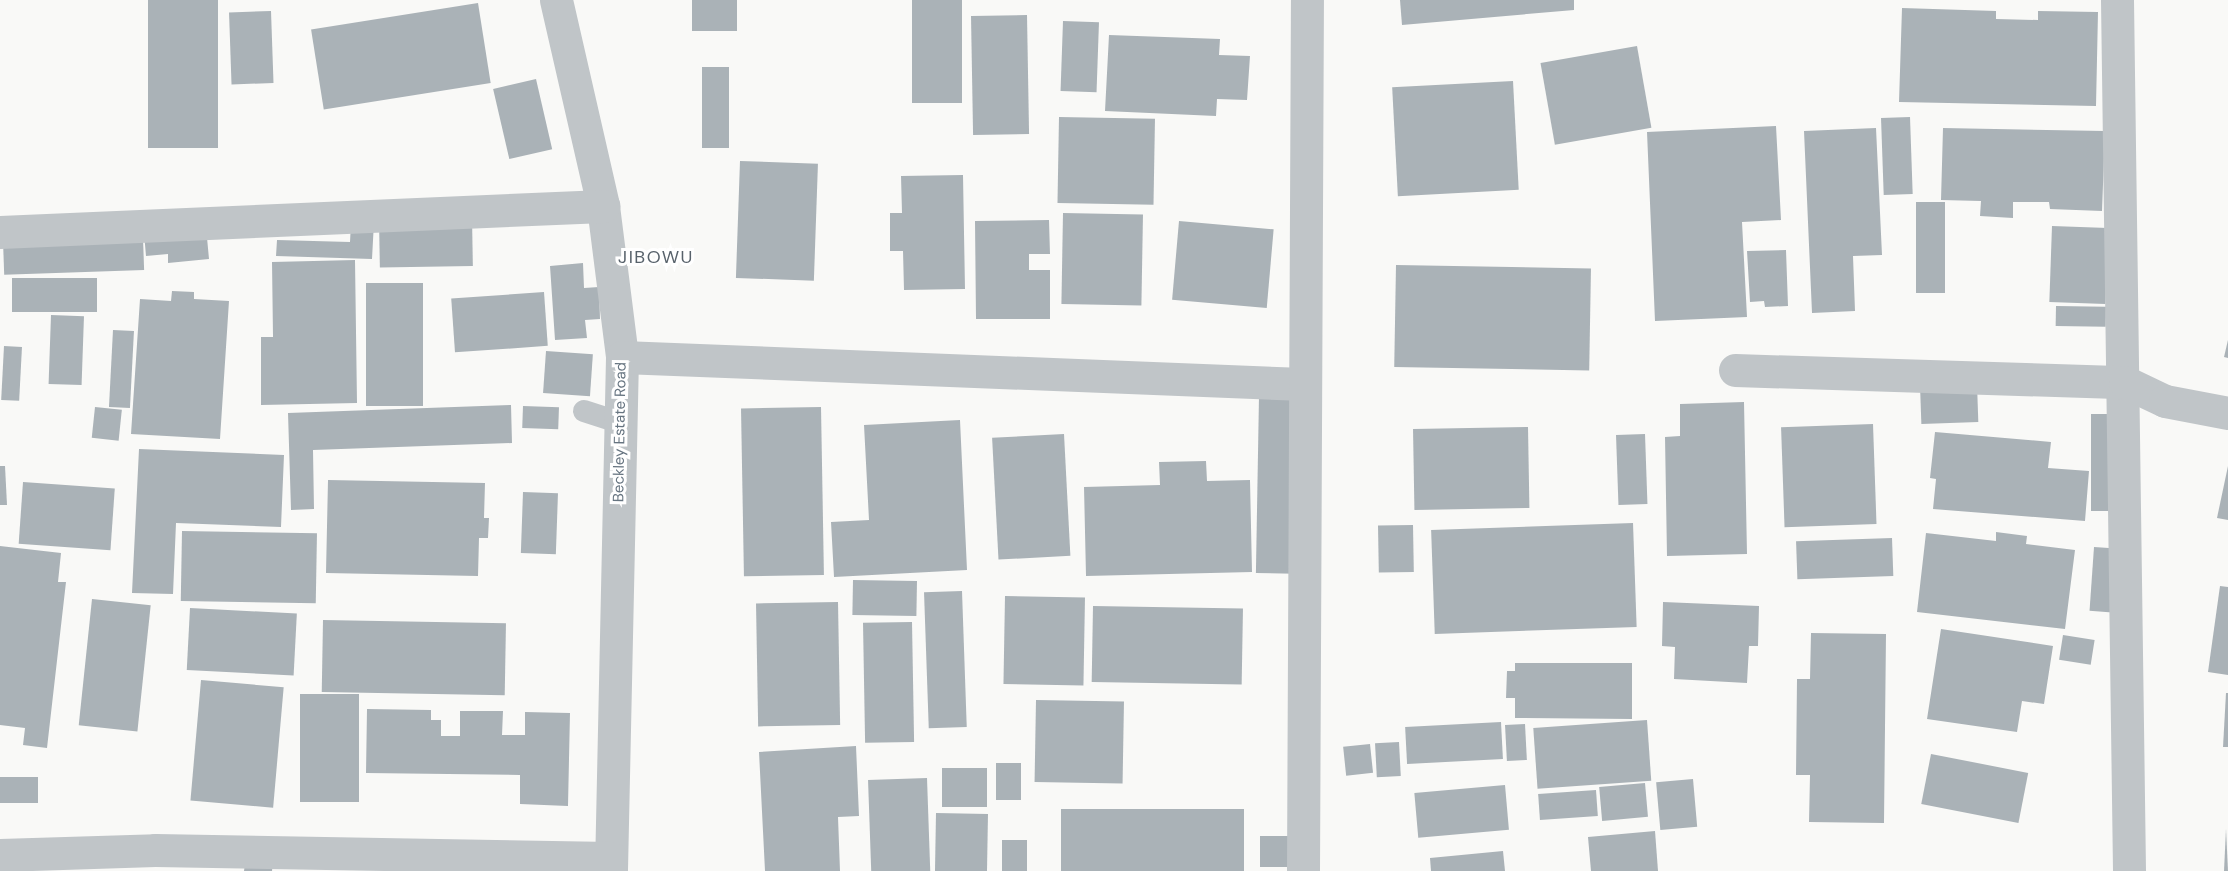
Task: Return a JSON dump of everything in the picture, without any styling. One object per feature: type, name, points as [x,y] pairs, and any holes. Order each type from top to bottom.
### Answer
[{"type":"street","name":"Beckley Estate Road","points":[[556,0],[603,206],[622,357],[611,864]]},
{"type":"street","points":[[1303,871],[1307,0]]},
{"type":"street","points":[[2117,0],[2125,382],[2129,871]]},
{"type":"street","points":[[0,232],[603,206]]},
{"type":"street","points":[[622,357],[1304,384]]},
{"type":"street","points":[[1735,370],[2125,382],[2165,401],[2228,413]]},
{"type":"street","points":[[0,855],[155,850],[611,864]]},
{"type":"lane","points":[[584,411],[621,423]]},
{"type":"building","points":[[148,0],[218,0],[218,148],[148,148]]},
{"type":"building","points":[[692,0],[737,0],[737,31],[692,31]]},
{"type":"building","points":[[912,0],[962,0],[962,103],[912,103]]},
{"type":"building","points":[[1400,0],[1574,0],[1574,10],[1402,25]]},
{"type":"building","points":[[478,3],[491,83],[324,109],[311,29]]},
{"type":"building","points":[[1902,8],[1996,11],[1996,19],[2038,20],[2038,11],[2098,12],[2096,106],[1899,102]]},
{"type":"building","points":[[271,11],[274,83],[232,84],[229,12]]},
{"type":"building","points":[[1027,15],[1029,134],[973,135],[971,16]]},
{"type":"building","points":[[1063,21],[1099,22],[1097,92],[1061,91]]},
{"type":"building","points":[[1109,35],[1220,39],[1219,55],[1250,56],[1247,100],[1217,99],[1216,116],[1105,111]]},
{"type":"building","points":[[1637,46],[1651,128],[1555,145],[1540,63]]},
{"type":"building","points":[[702,67],[729,67],[729,148],[702,148]]},
{"type":"building","points":[[536,79],[552,149],[509,159],[493,89]]},
{"type":"building","points":[[1513,81],[1519,190],[1398,196],[1392,87]]},
{"type":"building","points":[[1059,117],[1155,119],[1153,205],[1057,203]]},
{"type":"building","points":[[1910,117],[1913,194],[1884,195],[1881,118]]},
{"type":"building","points":[[1776,126],[1781,220],[1742,222],[1747,317],[1655,321],[1647,132]]},
{"type":"building","points":[[1876,128],[1882,255],[1853,256],[1855,311],[1812,313],[1804,131]]},
{"type":"building","points":[[1943,128],[2105,131],[2102,211],[2050,209],[2049,202],[2013,202],[2013,218],[1980,216],[1981,201],[1941,200]]},
{"type":"building","points":[[740,161],[818,164],[814,281],[736,278]]},
{"type":"building","points":[[963,175],[965,289],[904,290],[903,251],[890,251],[890,213],[902,213],[901,176]]},
{"type":"building","points":[[1916,202],[1945,202],[1945,293],[1916,293]]},
{"type":"building","points":[[1063,213],[1143,214],[1141,305],[1061,304]]},
{"type":"building","points":[[472,217],[473,266],[380,268],[379,219]]},
{"type":"building","points":[[1049,220],[1050,254],[1029,254],[1029,270],[1050,270],[1050,319],[976,319],[975,221]]},
{"type":"building","points":[[1179,221],[1274,229],[1267,308],[1172,300]]},
{"type":"building","points":[[374,222],[372,259],[276,256],[277,240],[350,242],[351,223]]},
{"type":"building","points":[[2052,226],[2108,228],[2105,304],[2049,302]]},
{"type":"building","points":[[206,227],[209,259],[168,263],[168,254],[146,256],[144,233]]},
{"type":"building","points":[[143,238],[144,270],[4,275],[3,243]]},
{"type":"building","points":[[1786,250],[1788,306],[1765,307],[1764,301],[1750,302],[1747,251]]},
{"type":"building","points":[[355,260],[357,403],[261,405],[261,337],[273,337],[272,262]]},
{"type":"building","points":[[583,263],[584,288],[599,287],[600,319],[585,320],[587,338],[555,340],[550,266]]},
{"type":"building","points":[[1396,265],[1591,268],[1589,370],[1394,367]]},
{"type":"building","points":[[12,278],[97,278],[97,312],[12,312]]},
{"type":"building","points":[[366,283],[423,283],[423,406],[366,406]]},
{"type":"building","points":[[172,291],[194,292],[194,299],[229,301],[220,439],[131,434],[140,299],[171,301]]},
{"type":"building","points":[[544,292],[548,346],[455,352],[451,298]]},
{"type":"building","points":[[2056,306],[2106,307],[2106,327],[2056,326]]},
{"type":"building","points":[[51,315],[84,316],[82,385],[49,384]]},
{"type":"building","points":[[113,330],[134,331],[130,408],[109,407]]},
{"type":"building","points":[[2228,340],[2228,358],[2224,357]]},
{"type":"building","points":[[4,346],[22,347],[19,401],[1,400]]},
{"type":"building","points":[[546,351],[593,354],[590,396],[543,393]]},
{"type":"building","points":[[1977,384],[1978,422],[1921,424],[1920,386]]},
{"type":"building","points":[[1259,396],[1298,397],[1295,574],[1256,573]]},
{"type":"building","points":[[1744,402],[1747,554],[1667,556],[1665,437],[1680,436],[1680,404]]},
{"type":"building","points":[[511,405],[512,443],[313,450],[314,509],[291,510],[288,413]]},
{"type":"building","points":[[523,406],[559,407],[558,429],[522,428]]},
{"type":"building","points":[[95,407],[122,410],[119,441],[92,438]]},
{"type":"building","points":[[821,407],[824,575],[744,576],[741,408]]},
{"type":"building","points":[[2091,414],[2115,414],[2115,511],[2091,511]]},
{"type":"building","points":[[960,420],[967,570],[834,577],[831,522],[869,520],[864,425]]},
{"type":"building","points":[[1873,424],[1876,524],[1785,527],[1781,427]]},
{"type":"building","points":[[1528,427],[1529,508],[1414,510],[1413,429]]},
{"type":"building","points":[[1935,432],[2051,442],[2048,468],[2089,471],[2085,521],[1933,509],[1936,479],[1930,478]]},
{"type":"building","points":[[1064,434],[1070,556],[998,560],[992,438]]},
{"type":"building","points":[[1645,434],[1647,504],[1618,505],[1616,435]]},
{"type":"building","points":[[139,449],[284,455],[281,527],[176,523],[173,594],[132,593]]},
{"type":"building","points":[[1206,461],[1207,481],[1250,480],[1252,572],[1086,576],[1084,487],[1160,485],[1159,462]]},
{"type":"building","points":[[0,466],[5,466],[7,505],[0,505]]},
{"type":"building","points":[[2228,466],[2228,520],[2217,518]]},
{"type":"building","points":[[328,480],[485,483],[484,518],[489,518],[488,538],[479,538],[478,576],[326,573]]},
{"type":"building","points":[[23,482],[115,488],[110,550],[19,544]]},
{"type":"building","points":[[523,492],[558,493],[556,554],[521,553]]},
{"type":"building","points":[[1633,523],[1637,627],[1435,634],[1431,530]]},
{"type":"building","points":[[1413,525],[1414,572],[1379,573],[1378,526]]},
{"type":"building","points":[[182,531],[317,533],[316,603],[181,601]]},
{"type":"building","points":[[1996,532],[2027,536],[2026,544],[2075,550],[2065,629],[1917,612],[1926,533],[1996,541]]},
{"type":"building","points":[[1892,538],[1893,576],[1797,579],[1796,541]]},
{"type":"building","points":[[0,546],[61,553],[58,582],[66,582],[47,748],[23,745],[25,728],[0,725]]},
{"type":"building","points":[[2094,547],[2120,549],[2115,613],[2090,611]]},
{"type":"building","points":[[853,580],[917,581],[916,616],[852,615]]},
{"type":"building","points":[[2220,586],[2228,587],[2228,675],[2208,672]]},
{"type":"building","points":[[962,591],[967,727],[929,728],[924,592]]},
{"type":"building","points":[[1005,596],[1085,597],[1083,685],[1003,684]]},
{"type":"building","points":[[92,599],[151,605],[137,731],[79,725]]},
{"type":"building","points":[[838,602],[840,725],[758,726],[756,603]]},
{"type":"building","points":[[1663,602],[1759,606],[1758,646],[1749,646],[1747,683],[1674,679],[1675,647],[1662,646]]},
{"type":"building","points":[[1093,606],[1243,609],[1242,685],[1092,682]]},
{"type":"building","points":[[190,608],[297,614],[294,676],[187,670]]},
{"type":"building","points":[[323,620],[506,623],[505,695],[322,692]]},
{"type":"building","points":[[912,622],[914,742],[865,743],[863,623]]},
{"type":"building","points":[[1941,629],[2053,646],[2044,704],[2022,701],[2017,732],[1927,719]]},
{"type":"building","points":[[1811,633],[1886,634],[1884,823],[1809,822],[1810,775],[1796,775],[1797,679],[1810,679]]},
{"type":"building","points":[[2063,635],[2095,640],[2091,665],[2059,660]]},
{"type":"building","points":[[1515,663],[1632,663],[1632,719],[1515,718],[1515,698],[1506,698],[1507,671],[1515,671]]},
{"type":"building","points":[[201,680],[284,687],[273,808],[190,801]]},
{"type":"building","points":[[2226,693],[2228,693],[2228,747],[2223,747]]},
{"type":"building","points":[[300,694],[359,694],[359,802],[300,802]]},
{"type":"building","points":[[1036,700],[1124,702],[1123,784],[1035,782]]},
{"type":"building","points":[[367,709],[431,710],[431,720],[441,720],[441,736],[460,736],[460,711],[503,711],[502,735],[525,735],[525,712],[570,713],[568,806],[520,804],[520,775],[366,773]]},
{"type":"building","points":[[1647,720],[1651,781],[1538,789],[1533,728]]},
{"type":"building","points":[[1501,722],[1503,759],[1407,764],[1405,727]]},
{"type":"building","points":[[1525,724],[1527,760],[1507,761],[1505,725]]},
{"type":"building","points":[[1399,742],[1401,776],[1377,777],[1375,743]]},
{"type":"building","points":[[1370,744],[1373,773],[1346,776],[1343,747]]},
{"type":"building","points":[[856,746],[859,816],[838,817],[840,871],[765,871],[759,752]]},
{"type":"building","points":[[1931,754],[2028,773],[2018,823],[1921,804]]},
{"type":"building","points":[[996,763],[1021,763],[1021,800],[996,800]]},
{"type":"building","points":[[942,768],[987,768],[987,807],[942,807]]},
{"type":"building","points":[[0,777],[38,777],[38,803],[0,803]]},
{"type":"building","points":[[927,778],[930,871],[871,871],[868,780]]},
{"type":"building","points":[[1693,779],[1697,827],[1660,830],[1656,782]]},
{"type":"building","points":[[1645,783],[1648,817],[1602,821],[1599,787]]},
{"type":"building","points":[[1505,785],[1509,830],[1418,838],[1414,793]]},
{"type":"building","points":[[1596,790],[1598,816],[1540,820],[1538,794]]},
{"type":"building","points":[[1061,809],[1244,809],[1244,871],[1061,871]]},
{"type":"building","points":[[936,813],[988,814],[987,871],[935,871]]},
{"type":"building","points":[[2226,829],[2228,871],[2224,871]]},
{"type":"building","points":[[1655,831],[1658,871],[1591,871],[1588,837]]},
{"type":"building","points":[[1260,836],[1294,836],[1294,867],[1260,867]]},
{"type":"building","points":[[1002,840],[1027,840],[1027,871],[1002,871]]},
{"type":"building","points":[[1503,851],[1505,871],[1431,871],[1430,858]]},
{"type":"building","points":[[246,858],[273,861],[272,871],[244,871]]},
{"type":"district","name":"JIBOWU","points":[[656,257]]}]
